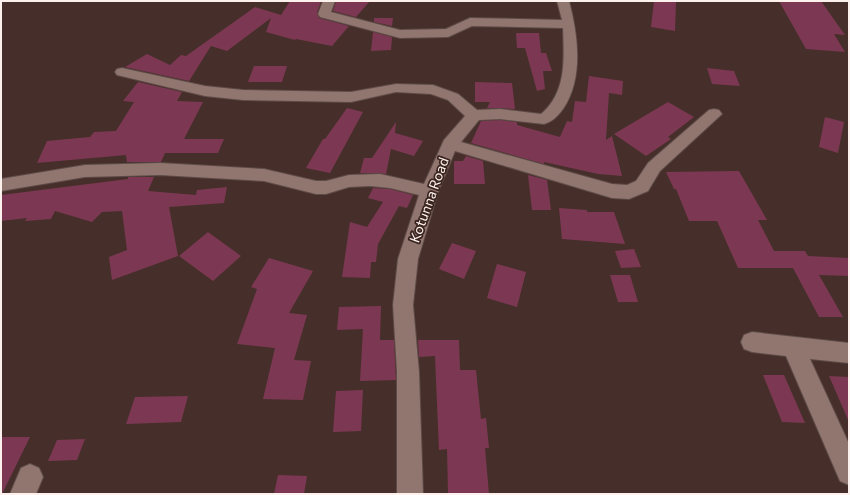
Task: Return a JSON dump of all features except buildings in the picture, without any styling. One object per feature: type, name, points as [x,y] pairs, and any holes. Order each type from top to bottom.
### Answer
[{"type":"street","points":[[329,1],[324,14],[400,34],[448,33],[470,22],[570,24]]},
{"type":"street","points":[[122,72],[205,91],[243,95],[351,97],[396,88],[433,90],[453,97],[474,115],[514,115],[544,119],[554,112],[566,91],[570,72],[570,24],[563,1]]},
{"type":"street","points":[[450,144],[612,191],[629,192],[642,186],[654,167],[714,114]]},
{"type":"street","name":"Kotunna Road","points":[[410,494],[408,372],[403,305],[408,259],[429,192],[450,144],[474,115]]},
{"type":"street","points":[[1,185],[47,176],[97,170],[192,169],[265,175],[307,186],[323,188],[347,181],[372,178],[397,182],[429,192]]},
{"type":"street","points":[[752,342],[849,353]]},
{"type":"street","points":[[793,346],[849,472]]}]
